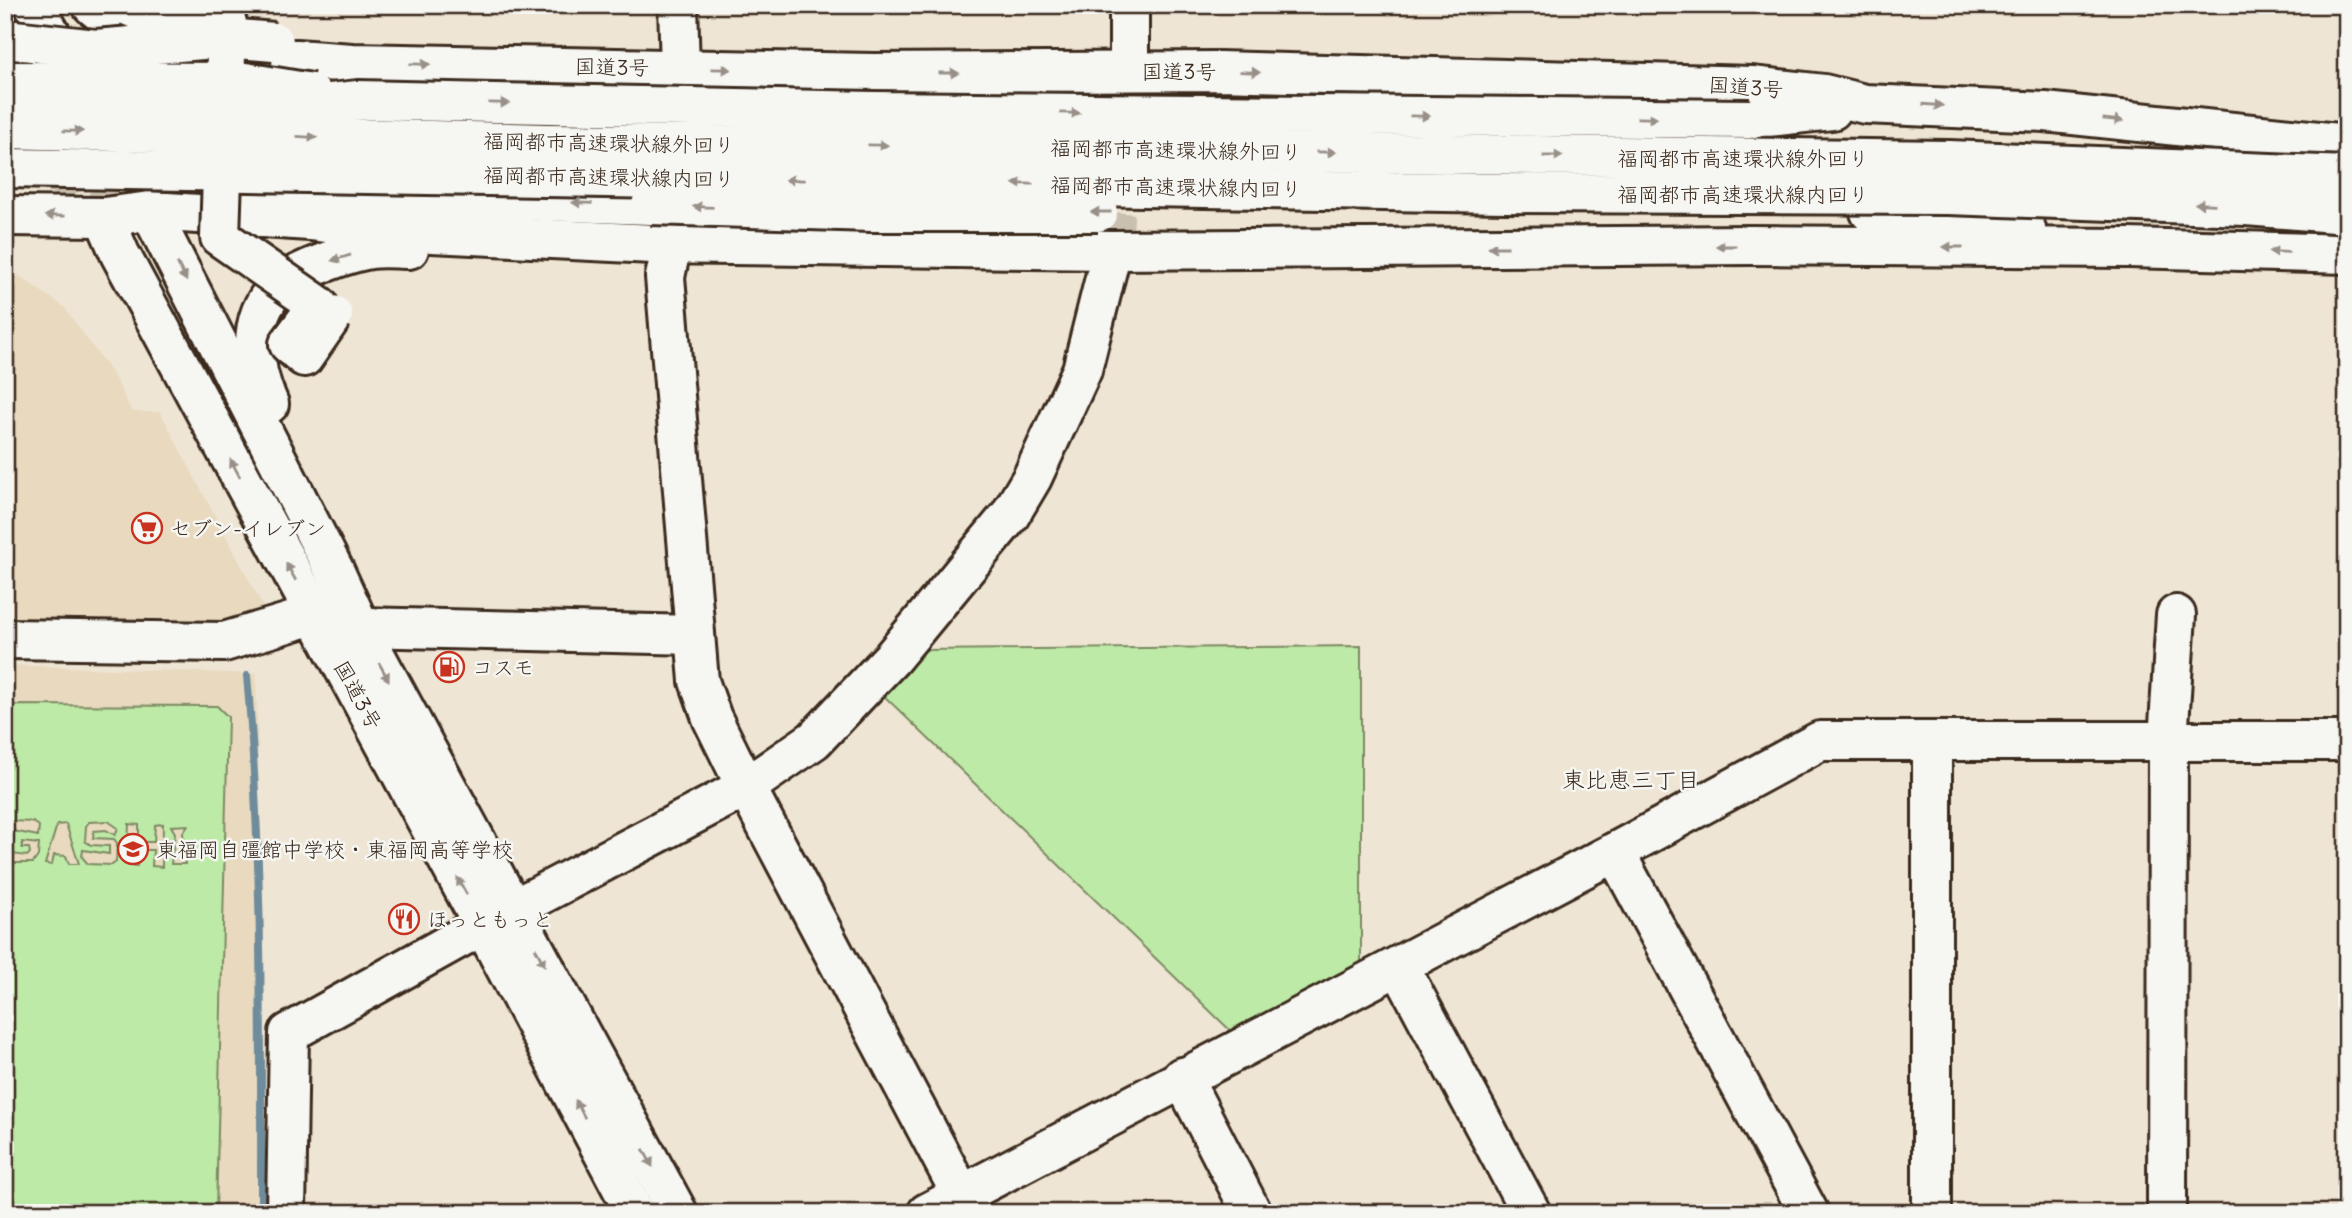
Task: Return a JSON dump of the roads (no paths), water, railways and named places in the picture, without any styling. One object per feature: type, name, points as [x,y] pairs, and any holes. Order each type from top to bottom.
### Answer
[{"type":"main road","points":[[34,5],[66,60]]},
{"type":"main road","points":[[92,5],[109,19],[184,51],[229,51],[274,42]]},
{"type":"main road","points":[[678,5],[680,68]]},
{"type":"main road","points":[[1129,5],[1129,71]]},
{"type":"main road","points":[[128,6],[171,24],[227,23],[229,51],[220,236],[318,305],[289,344],[304,357],[333,315]]},
{"type":"main road","points":[[6,57],[96,49],[229,51]]},
{"type":"main road","name":"国道3号","points":[[6,57],[66,60],[229,51],[352,63],[874,73],[1129,71],[1752,86],[1825,94],[1865,104],[2045,112],[2347,144]]},
{"type":"main road","points":[[6,57],[245,82],[358,100]]},
{"type":"main road","points":[[5,102],[180,101],[312,105],[358,100],[860,111],[1750,119],[1816,113],[1865,104]]},
{"type":"main road","name":"福岡都市高速環状線外回り","points":[[5,129],[547,143],[1949,160],[2347,176]]},
{"type":"main road","name":"福岡都市高速環状線内回り","points":[[5,168],[1505,193],[1948,195],[2246,206],[2347,214]]},
{"type":"main road","points":[[5,176],[122,186],[870,212],[1890,212],[1962,218],[2128,248]]},
{"type":"main road","points":[[5,216],[104,217],[150,211],[310,221],[391,231],[662,244],[1112,250],[1736,246],[2128,248],[2347,254]]},
{"type":"main road","name":"国道3号","points":[[150,211],[334,570],[635,1213]]},
{"type":"main road","name":"国道3号","points":[[104,217],[120,254],[314,615],[678,1213]]},
{"type":"main road","points":[[334,570],[297,462],[258,381],[254,341],[259,317],[277,287],[300,274],[371,249],[582,250],[662,244]]},
{"type":"main road","points":[[662,244],[699,681],[712,718],[746,787],[966,1203]]},
{"type":"main road","points":[[286,1213],[289,1033],[498,916],[746,787],[792,758],[834,721],[892,658],[1010,515],[1052,439],[1082,370],[1112,250]]},
{"type":"main road","points":[[219,258],[259,286],[270,272]]},
{"type":"main road","points":[[5,639],[224,642],[314,615]]},
{"type":"main road","points":[[2167,1213],[2168,741],[2176,615]]},
{"type":"main road","points":[[360,627],[695,635]]},
{"type":"main road","points":[[927,1213],[966,1203],[1182,1077],[1399,966],[1820,741],[2347,741]]},
{"type":"main road","points":[[1932,743],[1932,1213]]},
{"type":"main road","points":[[1615,852],[1809,1213]]},
{"type":"main road","points":[[1399,966],[1531,1213]]},
{"type":"main road","points":[[1182,1077],[1252,1213]]},
{"type":"waterway","points":[[247,676],[258,877],[261,1213]]},
{"type":"tunnel","points":[[8,57],[104,217]]},
{"type":"tunnel","points":[[1112,250],[1129,71]]},
{"type":"tunnel","points":[[38,168],[150,211]]},
{"type":"place","name":"セブン-イレブン","points":[[147,528]]},
{"type":"place","name":"コスモ","points":[[449,667]]},
{"type":"place","name":"東福岡自彊館中学校・東福岡高等学校","points":[[133,849]]},
{"type":"place","name":"ほっともっと","points":[[404,919]]},
{"type":"district","name":"東比恵三丁目","points":[[1631,779]]}]
